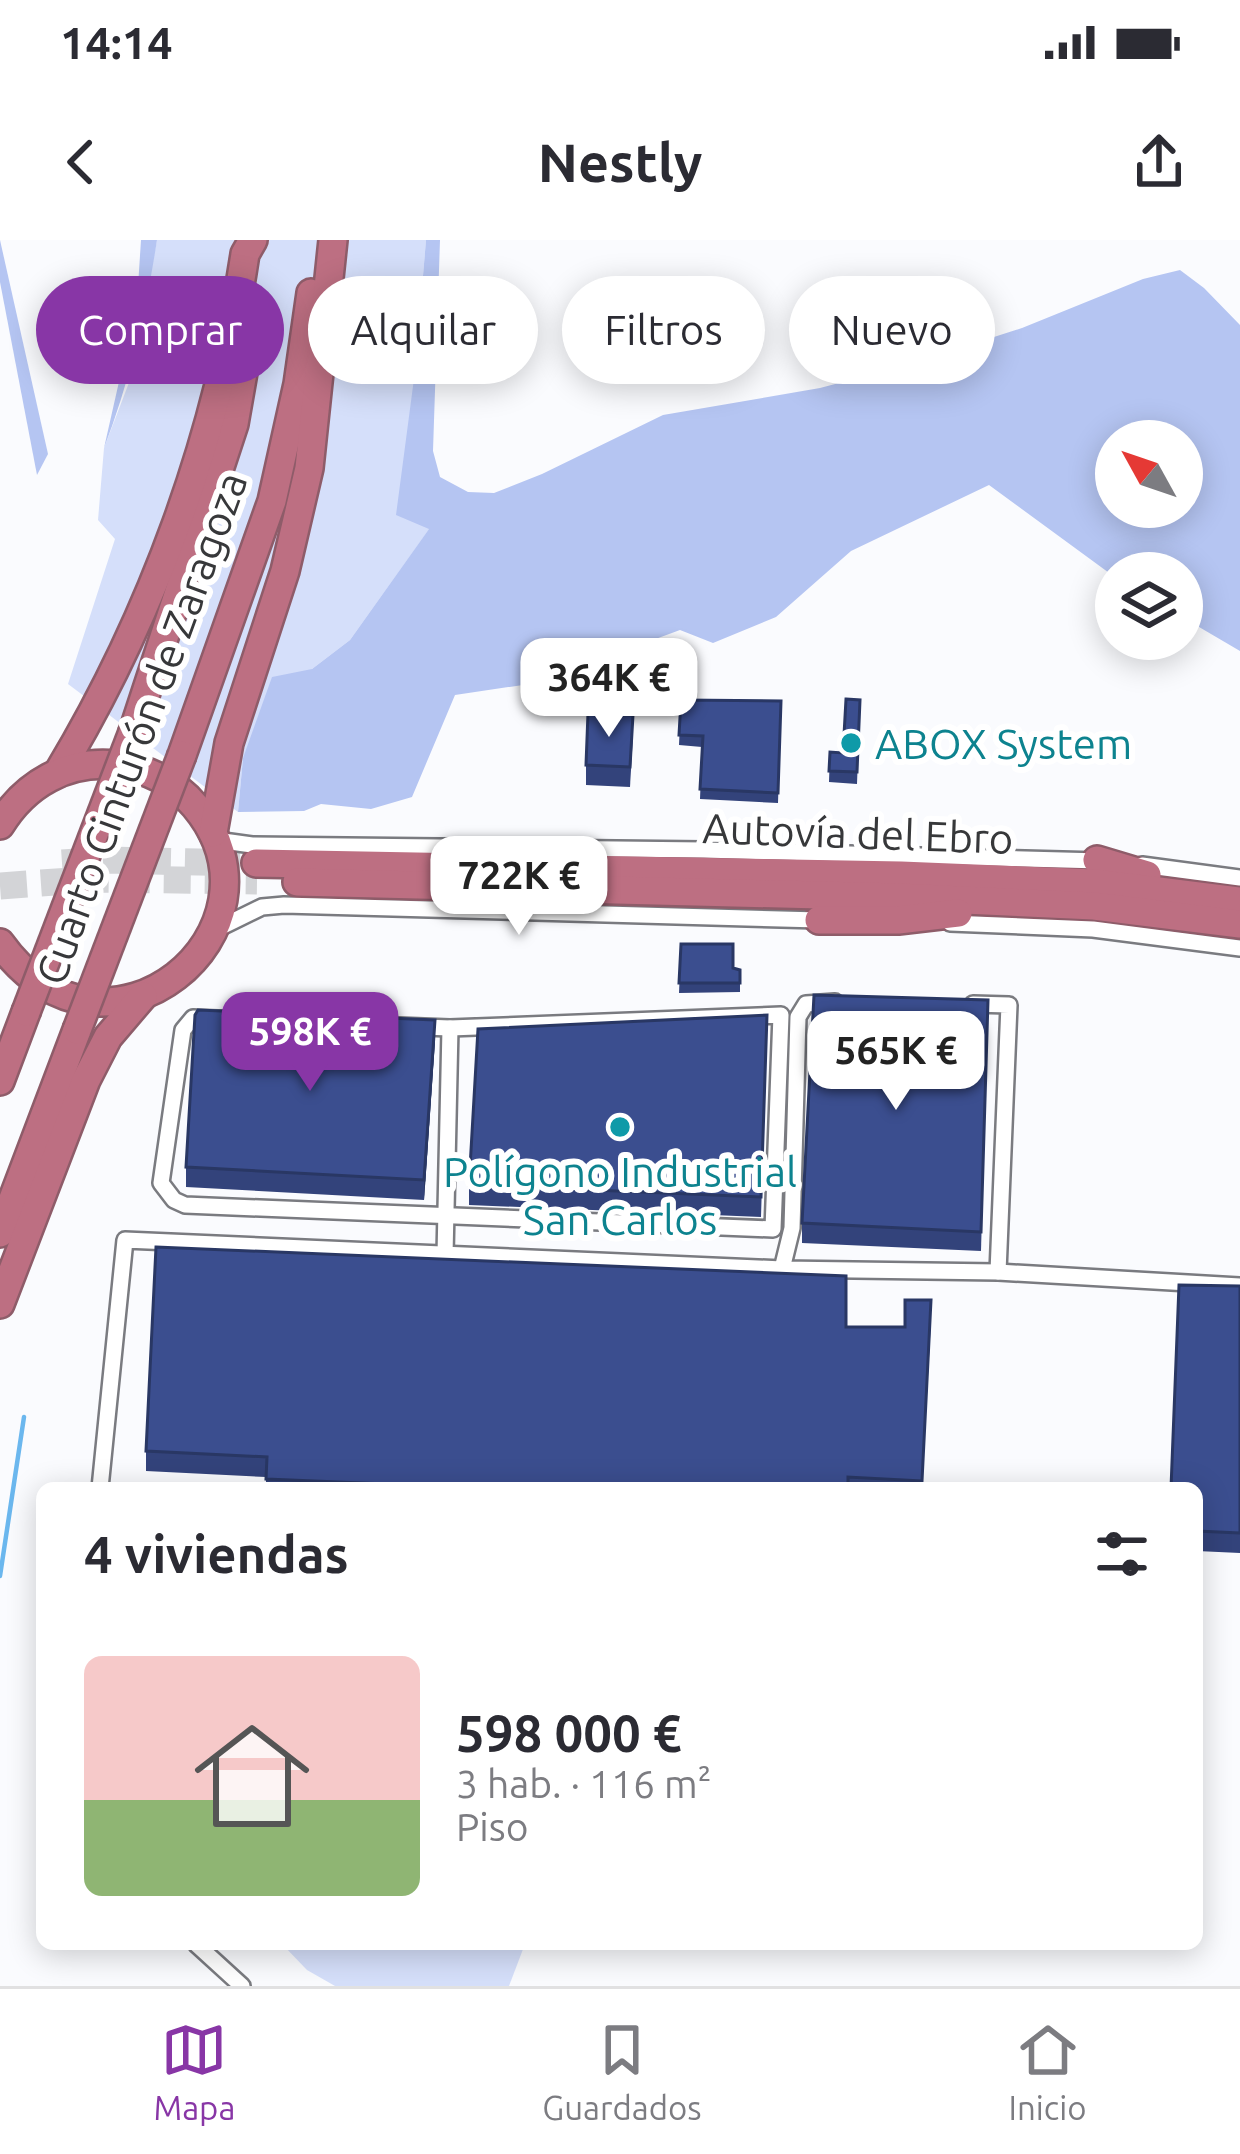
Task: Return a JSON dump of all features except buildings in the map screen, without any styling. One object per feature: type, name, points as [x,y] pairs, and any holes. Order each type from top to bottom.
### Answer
[{"type":"highway","points":[[0,1081],[133,732],[234,424],[253,326],[257,240]]},
{"type":"highway","points":[[58,772],[131,636],[179,512],[224,371],[245,254],[257,240]]},
{"type":"highway","name":"Cuarto Cinturón de Zaragoza","points":[[0,1233],[182,755],[272,501],[298,384],[318,240]]},
{"type":"highway","points":[[0,1304],[86,1079],[108,1037],[143,996],[184,971],[212,932],[222,898],[215,837],[229,743],[285,571],[309,468],[333,240]]},
{"type":"highway","points":[[0,825],[22,796],[58,772],[104,764],[149,772],[188,798],[215,837]]},
{"type":"highway","points":[[1097,860],[1131,873],[1240,888]]},
{"type":"highway","name":"Autovía del Ebro","points":[[1240,901],[1096,883],[902,874],[256,872],[1040,903],[1240,924]]},
{"type":"highway","points":[[819,920],[898,920],[1040,903]]},
{"type":"highway","points":[[0,943],[28,975],[63,996],[103,1003],[143,996]]},
{"type":"street","points":[[215,837],[252,845],[1097,860],[1240,878]]},
{"type":"street","points":[[212,932],[262,907],[284,905],[819,920]]},
{"type":"street","points":[[898,920],[1093,929],[1240,948]]},
{"type":"street","points":[[782,1269],[792,1228],[798,1017],[814,1001],[857,1002]]},
{"type":"street","points":[[965,1004],[1009,1005],[998,1272]]},
{"type":"street","points":[[772,1229],[185,1205],[174,1200],[161,1183],[183,1030],[193,1018],[450,1028],[781,1016],[772,1229],[782,1269]]},
{"type":"street","points":[[445,1255],[450,1028]]},
{"type":"street","points":[[101,1482],[125,1240],[782,1269],[998,1272],[1240,1286]]},
{"type":"street","points":[[203,1950],[242,1986]]},
{"type":"shaded area","points":[[0,240],[48,454],[37,475],[0,282]]},
{"type":"shaded area","points":[[141,240],[157,240],[151,276],[139,276]]},
{"type":"shaded area","points":[[157,240],[426,240],[423,276],[308,276],[308,384],[416,384],[430,528],[350,640],[312,669],[243,758],[238,812],[68,684],[115,539],[98,520],[104,448],[128,384],[284,384],[284,276],[150,276]]},
{"type":"shaded area","points":[[426,240],[440,240],[439,276],[423,276]]},
{"type":"shaded area","points":[[1180,270],[1240,325],[1240,651],[1203,629],[1203,552],[1095,552],[1095,563],[989,485],[851,551],[776,617],[713,643],[680,630],[536,683],[455,695],[412,797],[371,809],[321,804],[304,811],[238,812],[243,758],[272,677],[312,669],[350,640],[429,529],[396,515],[413,384],[435,384],[433,451],[440,477],[468,492],[494,493],[663,415],[835,384],[995,384],[995,337],[1143,279]]},
{"type":"shaded area","points":[[118,384],[125,384],[104,448]]},
{"type":"shaded area","points":[[288,1950],[523,1950],[509,1986],[335,1986],[307,1970]]},
{"type":"waterway","points":[[0,1576],[24,1417]]},
{"type":"tunnel","points":[[62,863],[240,863]]},
{"type":"tunnel","points":[[0,886],[97,879],[257,881]]},
{"type":"place","name":"ABOX System","points":[[851,743]]},
{"type":"place","name":"Polígono Industrial San Carlos","points":[[620,1127]]}]
